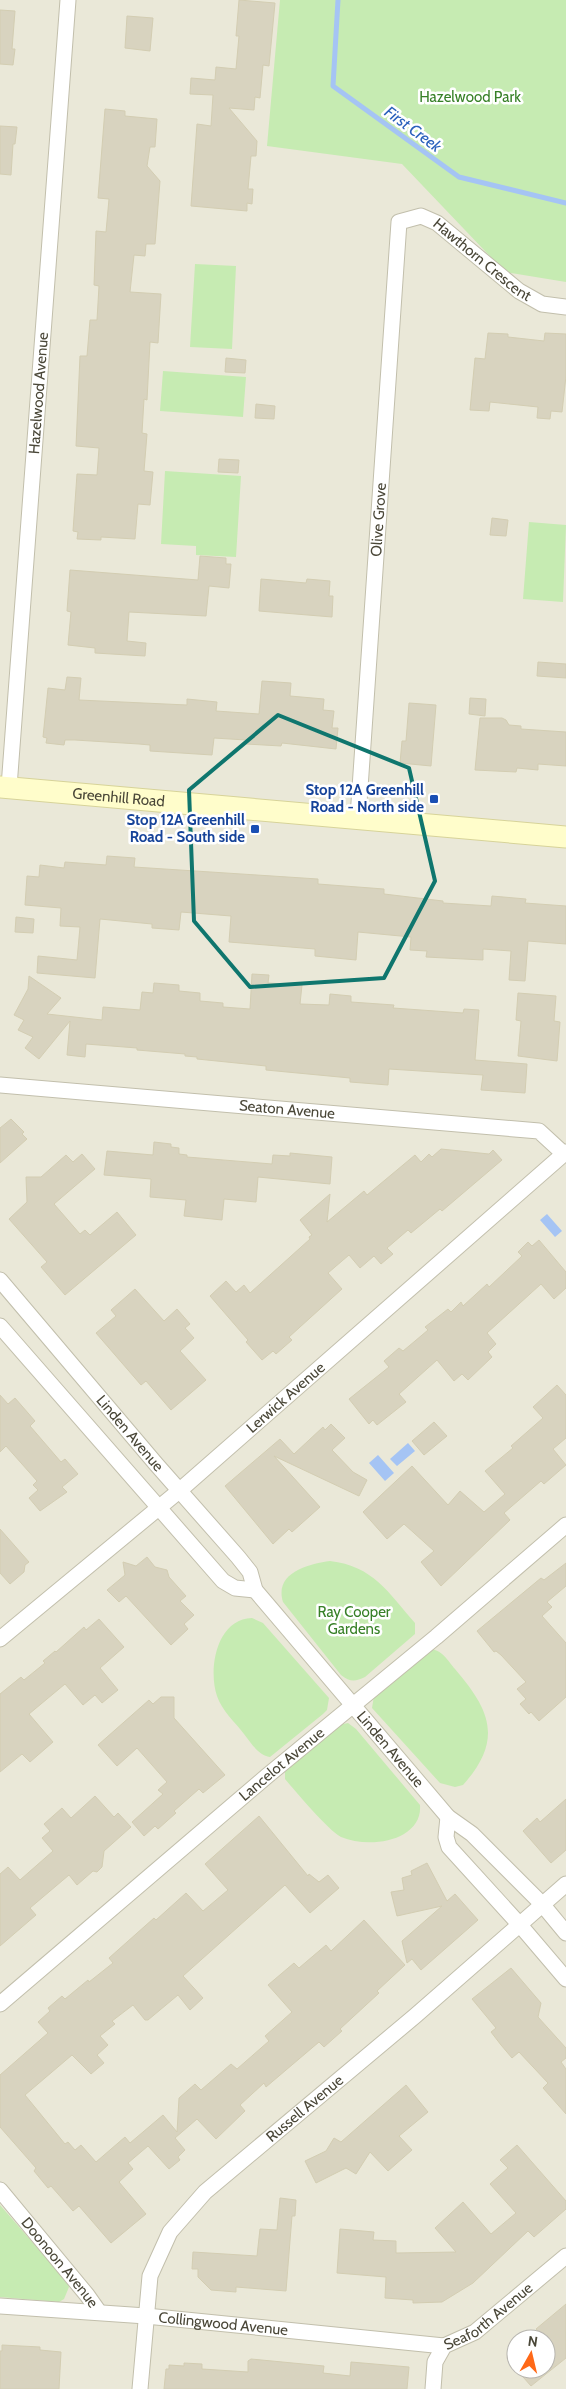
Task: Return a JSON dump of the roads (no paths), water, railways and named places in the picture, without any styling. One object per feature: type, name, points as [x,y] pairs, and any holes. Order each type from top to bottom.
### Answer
[{"type":"main road","name":"Greenhill Road","points":[[4,787],[566,837]]},
{"type":"street","name":"Hazelwood Avenue","points":[[4,787],[68,0]]},
{"type":"street","name":"Hawthorn Crescent","points":[[398,222],[421,216],[437,223],[520,291],[542,304],[566,307]]},
{"type":"street","name":"Olive Grove","points":[[358,817],[398,222]]},
{"type":"street","name":"Seaton Avenue","points":[[0,1085],[539,1131],[565,1153]]},
{"type":"street","name":"Lerwick Avenue","points":[[0,1639],[179,1491],[565,1153]]},
{"type":"street","name":"Linden Avenue","points":[[0,1280],[245,1566],[250,1572],[255,1590],[354,1704],[448,1817],[472,1834],[542,1904],[566,1933]]},
{"type":"street","name":"Linden Avenue","points":[[0,1326],[223,1581],[235,1588],[255,1590]]},
{"type":"street","name":"Lancelot Avenue","points":[[0,2004],[267,1776],[566,1526]]},
{"type":"street","points":[[448,1817],[446,1837],[449,1847],[566,1979]]},
{"type":"street","name":"Russell Avenue","points":[[140,2389],[150,2276],[170,2232],[205,2192],[408,2022],[566,1884]]},
{"type":"street","name":"Doonoon Avenue","points":[[0,2190],[87,2295],[98,2312]]},
{"type":"street","name":"Seaforth Avenue","points":[[433,2389],[435,2362],[444,2346],[475,2332],[566,2256]]},
{"type":"street","name":"Collingwood Avenue","points":[[0,2306],[146,2316],[444,2346]]},
{"type":"water","points":[[547,1214],[562,1231],[555,1237],[540,1220]]},
{"type":"water","points":[[408,1443],[415,1451],[397,1466],[390,1459]]},
{"type":"water","points":[[378,1455],[394,1473],[385,1481],[369,1463]]},
{"type":"waterway","name":"First Creek","points":[[338,0],[333,86],[459,177],[566,203]]},
{"type":"place","name":"Stop 12A Greenhill Road - North side","points":[[434,799]]},
{"type":"place","name":"Stop 12A Greenhill Road - South side","points":[[255,829]]},
{"type":"park label","name":"Hazelwood Park","points":[[470,97]]},
{"type":"park label","name":"Ray Cooper Gardens","points":[[354,1620]]}]
